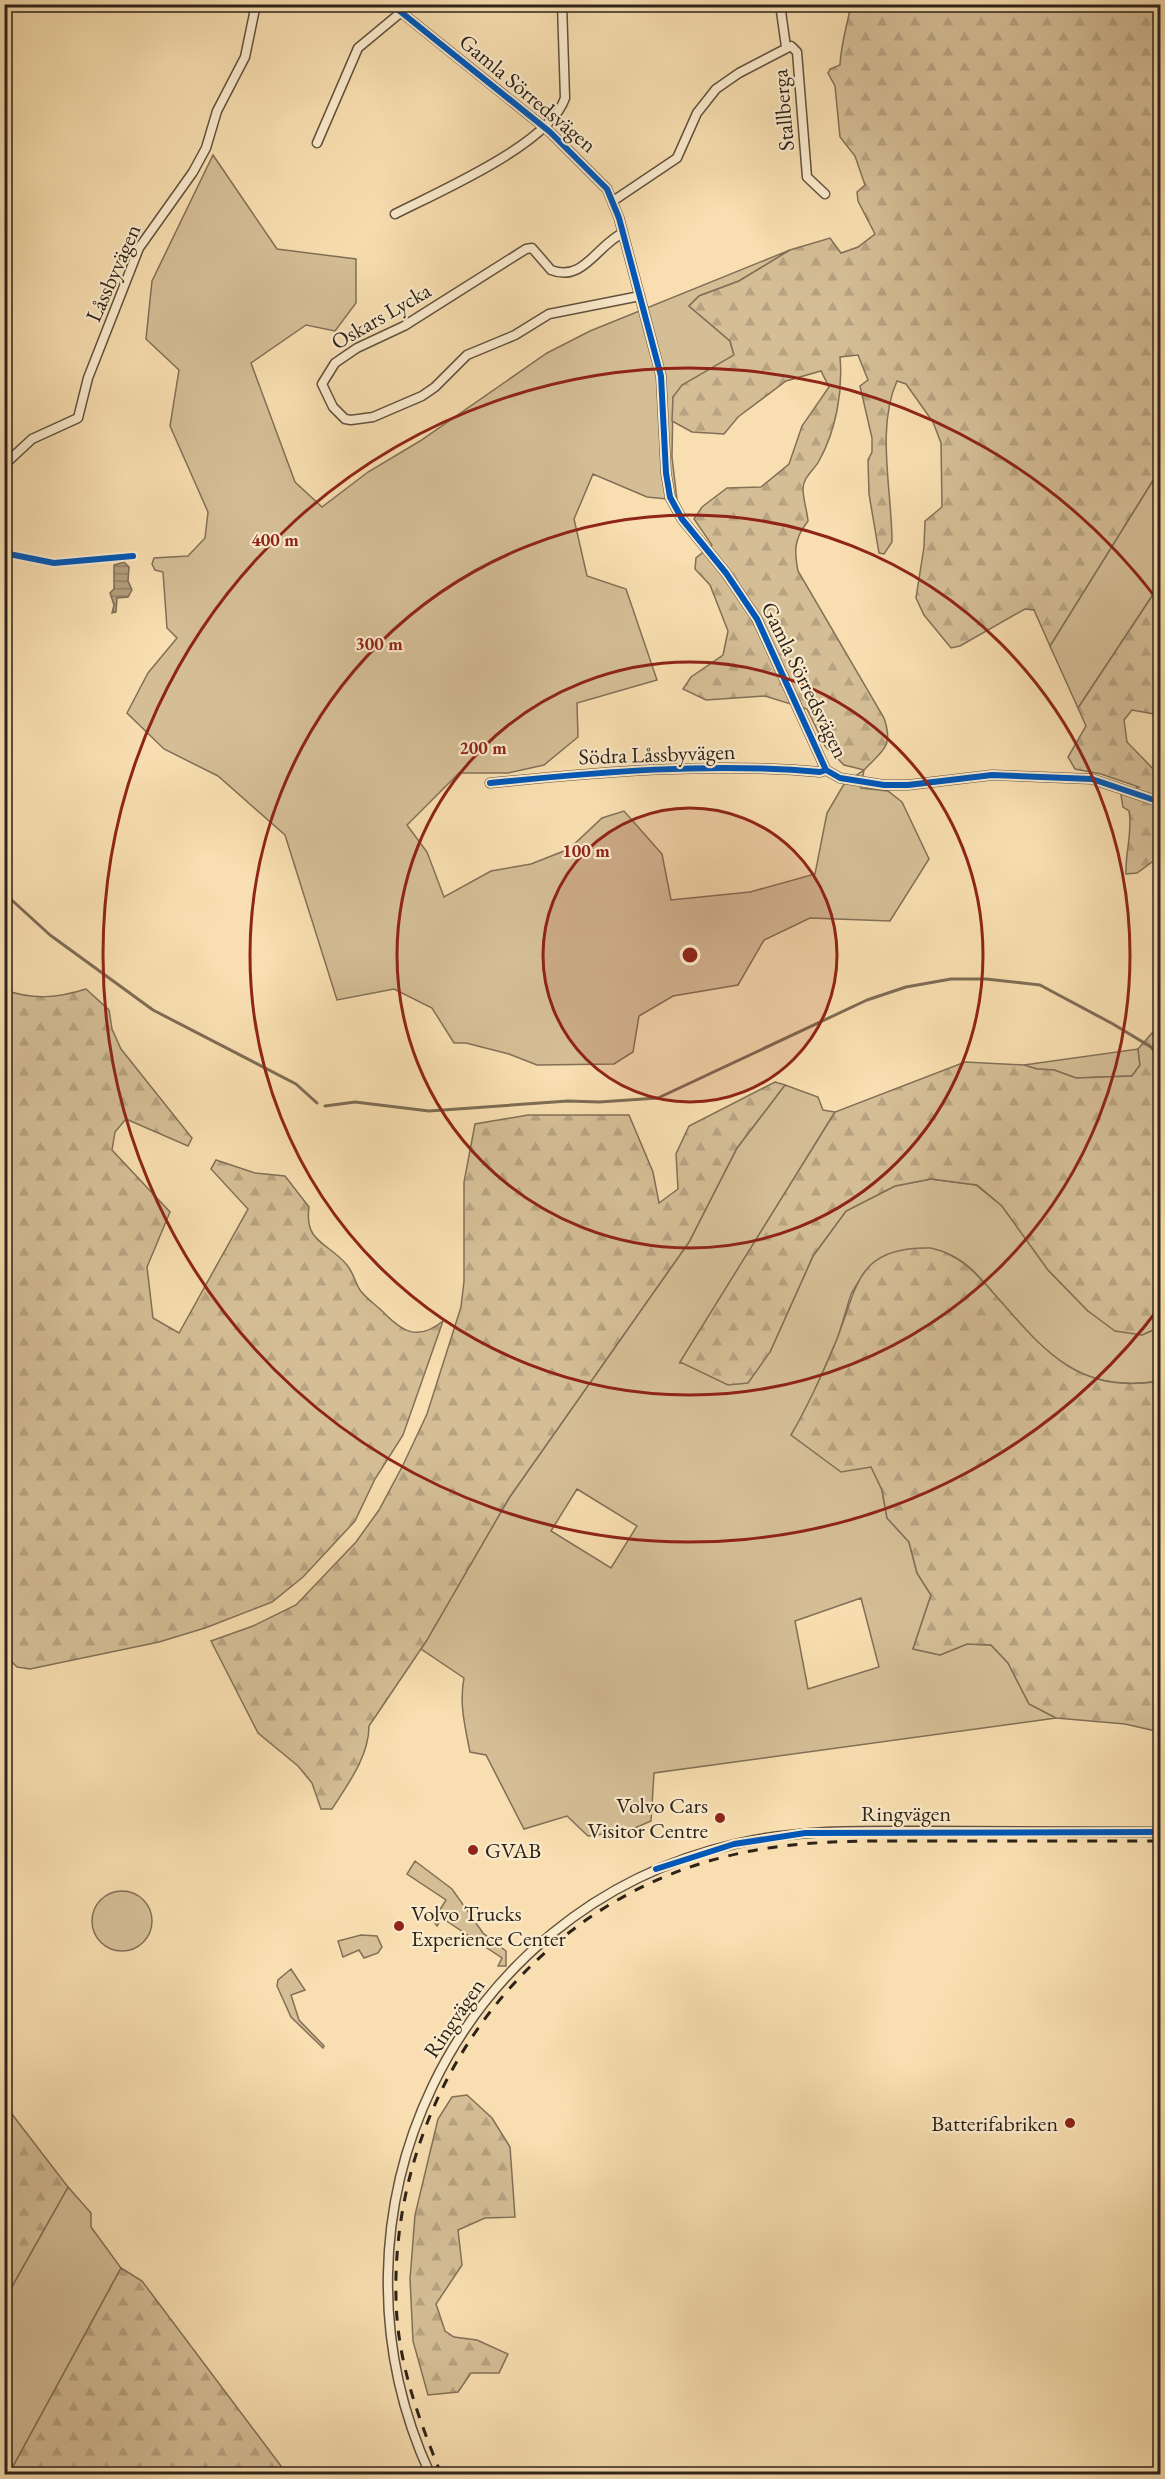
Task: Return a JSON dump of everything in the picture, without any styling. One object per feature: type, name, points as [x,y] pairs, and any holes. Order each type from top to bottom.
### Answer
[{"type":"street","name":"Låssbyvägen","points":[[4,465],[32,439],[78,418],[88,378],[129,273],[146,237],[204,153],[217,111],[245,57],[256,4]]},
{"type":"street","name":"Gamla Sörredsvägen","points":[[391,4],[543,126],[592,171],[613,201],[661,376],[666,473],[674,507],[726,573],[757,619],[826,770],[840,778],[884,785],[908,785],[992,775],[1092,779],[1161,802]]},
{"type":"street","points":[[317,143],[358,48],[411,4]]},
{"type":"street","name":"Gamla Sörredsvägen","points":[[395,214],[492,164],[543,126],[560,110],[565,98],[562,4]]},
{"type":"street","points":[[780,4],[786,47]]},
{"type":"street","name":"Stallberga","points":[[613,201],[677,158],[698,113],[716,89],[786,47],[796,50],[807,177],[825,194]]},
{"type":"street","name":"Oskars Lycka","points":[[623,233],[583,266],[566,273],[551,270],[535,250],[526,249],[395,331],[341,358],[323,380],[323,390],[333,407],[345,419],[362,420],[373,417],[422,396],[435,387],[467,355],[515,335],[549,314],[640,296]]},
{"type":"street","name":"Södra Låssbyvägen","points":[[490,783],[605,772],[770,768],[820,772],[826,770]]},
{"type":"street","name":"Ringvägen","points":[[430,2475],[405,2412],[391,2351],[386,2272],[393,2203],[412,2131],[444,2061],[483,2004],[537,1946],[581,1911],[641,1876],[683,1859],[749,1840],[836,1831],[1161,1832]]},
{"type":"green space","points":[[851,5],[1160,5],[1160,469],[1050,646],[1034,610],[1025,609],[960,646],[951,648],[924,615],[916,598],[924,547],[925,521],[942,507],[941,443],[933,422],[906,384],[897,381],[887,419],[886,439],[892,542],[884,554],[879,553],[869,494],[868,460],[872,452],[872,438],[860,386],[868,380],[858,355],[840,357],[839,397],[834,424],[819,461],[803,485],[808,521],[796,545],[796,557],[798,571],[884,718],[887,742],[864,770],[844,765],[825,746],[807,709],[765,696],[706,700],[683,689],[691,677],[723,655],[728,631],[710,585],[695,569],[696,558],[712,545],[694,519],[702,507],[727,488],[761,487],[789,464],[802,426],[829,387],[821,371],[786,381],[738,417],[724,434],[692,432],[672,421],[673,397],[682,385],[734,355],[730,341],[689,306],[699,296],[739,281],[790,250],[830,238],[841,253],[858,247],[875,234],[858,201],[857,192],[865,185],[855,156],[840,137],[835,86],[828,73],[830,69],[840,65]]},
{"type":"green space","points":[[213,155],[277,249],[356,259],[356,303],[335,331],[306,325],[251,363],[295,482],[322,507],[368,472],[420,441],[547,353],[590,331],[790,250],[739,281],[699,296],[689,306],[730,341],[734,355],[673,397],[672,457],[677,500],[647,497],[593,474],[574,519],[587,576],[626,589],[657,680],[577,703],[578,737],[544,765],[508,773],[459,773],[407,825],[427,852],[444,897],[491,871],[531,864],[569,849],[602,818],[624,811],[662,854],[671,900],[750,892],[815,874],[827,813],[844,784],[864,770],[861,788],[888,791],[902,802],[929,859],[890,921],[810,918],[764,940],[738,985],[673,996],[639,1016],[633,1052],[614,1064],[537,1065],[509,1054],[466,1043],[454,1043],[432,1008],[394,989],[337,1000],[285,835],[218,776],[164,749],[127,713],[148,673],[177,638],[167,628],[163,572],[155,570],[152,564],[154,558],[188,556],[205,538],[208,512],[170,426],[179,370],[146,339],[152,281]]},
{"type":"green space","points":[[1160,469],[1160,584],[1078,708],[1050,646]]},
{"type":"green space","points":[[1160,584],[1160,715],[1132,710],[1124,720],[1127,742],[1160,776],[1160,856],[1137,873],[1126,874],[1130,818],[1129,811],[1123,807],[1121,795],[1139,787],[1101,774],[1075,769],[1068,757],[1086,726],[1078,708]]},
{"type":"green space","points":[[86,989],[109,1010],[112,1029],[121,1049],[192,1138],[188,1146],[126,1119],[115,1132],[112,1150],[170,1212],[147,1267],[153,1318],[179,1333],[248,1209],[211,1169],[216,1160],[255,1173],[285,1176],[309,1207],[308,1219],[314,1235],[347,1265],[362,1293],[402,1328],[409,1331],[425,1331],[443,1321],[403,1435],[375,1479],[355,1521],[303,1577],[272,1602],[205,1628],[159,1642],[30,1669],[17,1667],[4,1654],[5,990],[46,997]]},
{"type":"green space","points":[[1160,1024],[1160,1327],[1142,1335],[1115,1331],[1088,1311],[1048,1270],[1002,1206],[977,1185],[931,1179],[895,1186],[846,1211],[813,1256],[770,1352],[748,1383],[728,1385],[680,1362],[835,1112],[965,1062],[1024,1065],[1037,1069],[1054,1070],[1076,1078],[1132,1076],[1140,1065],[1138,1049]]},
{"type":"green space","points":[[1138,1049],[1140,1065],[1132,1076],[1076,1078],[1054,1070],[1037,1069],[1024,1065]]},
{"type":"green space","points":[[775,1082],[785,1085],[737,1148],[689,1242],[509,1498],[427,1640],[369,1726],[362,1759],[351,1780],[332,1809],[321,1809],[312,1783],[298,1766],[258,1733],[211,1641],[253,1626],[296,1605],[356,1542],[379,1510],[403,1465],[427,1414],[461,1307],[464,1281],[464,1182],[475,1124],[528,1115],[629,1115],[653,1172],[659,1203],[678,1189],[676,1154],[689,1126]]},
{"type":"green space","points":[[785,1085],[818,1097],[823,1110],[835,1112],[680,1363],[770,1352],[813,1256],[846,1211],[895,1186],[931,1179],[976,1185],[1002,1206],[1048,1270],[1088,1311],[1142,1335],[1160,1327],[1160,1381],[1131,1384],[1106,1381],[1064,1364],[1046,1350],[977,1274],[950,1254],[941,1251],[871,1266],[863,1274],[851,1294],[838,1337],[808,1406],[871,1466],[882,1490],[887,1518],[909,1542],[917,1573],[931,1595],[913,1649],[940,1655],[967,1644],[991,1645],[1008,1663],[1029,1704],[1056,1718],[654,1773],[651,1821],[628,1831],[588,1836],[567,1816],[524,1829],[486,1755],[470,1752],[462,1706],[464,1678],[421,1649],[509,1498],[689,1242],[737,1148]],"holes":[[[577,1489],[637,1526],[611,1568],[551,1531]],[[861,1598],[879,1667],[808,1689],[795,1621]]]},
{"type":"green space","points":[[931,1248],[951,1255],[967,1266],[1030,1334],[1066,1364],[1085,1375],[1107,1381],[1132,1384],[1160,1381],[1160,1732],[1125,1724],[1056,1718],[1029,1704],[1008,1663],[991,1645],[967,1644],[940,1655],[913,1649],[931,1595],[917,1573],[909,1542],[887,1518],[882,1490],[871,1467],[841,1472],[791,1435],[821,1376],[856,1286],[864,1272],[874,1262],[888,1254],[907,1249]]},
{"type":"green space","points":[[415,1861],[452,1889],[483,1933],[506,1951],[506,1966],[498,1966],[502,1958],[442,1918],[437,1926],[433,1921],[446,1900],[407,1874]]},
{"type":"green space","points":[[122,1891],[143,1900],[152,1921],[143,1942],[122,1951],[101,1942],[92,1921],[101,1900]]},
{"type":"green space","points":[[361,1935],[377,1936],[382,1947],[378,1953],[364,1958],[359,1950],[343,1957],[338,1941]]},
{"type":"green space","points":[[291,1969],[305,1990],[291,1995],[299,2020],[324,2046],[323,2048],[291,2017],[277,1986],[278,1980]]},
{"type":"green space","points":[[467,2095],[492,2118],[510,2147],[515,2217],[485,2218],[458,2230],[462,2265],[436,2304],[445,2331],[454,2337],[477,2340],[508,2354],[499,2373],[471,2373],[458,2392],[428,2395],[413,2341],[410,2279],[415,2215],[438,2119],[452,2097]]},
{"type":"green space","points":[[4,2105],[68,2187],[5,2299]]},
{"type":"green space","points":[[68,2187],[91,2213],[91,2227],[121,2268],[9,2474],[5,2474],[5,2299]]},
{"type":"green space","points":[[121,2268],[142,2281],[287,2474],[9,2474]]},
{"type":"shaded area","points":[[124,562],[129,567],[128,581],[132,590],[128,597],[117,598],[116,612],[112,613],[114,605],[110,593],[114,589],[114,565]]},
{"type":"waterway","points":[[4,893],[50,935],[153,1010],[296,1084],[317,1103]]},
{"type":"waterway","points":[[325,1106],[355,1102],[429,1111],[568,1101],[599,1102],[658,1098],[867,1000],[906,987],[951,979],[986,979],[1040,985],[1113,1024],[1151,1047],[1160,1057]]},
{"type":"railway","points":[[441,2474],[410,2388],[400,2344],[396,2298],[401,2222],[418,2150],[446,2081],[485,2018],[534,1963],[591,1917],[656,1880],[728,1856],[754,1850],[779,1846],[857,1841],[1160,1841]]},
{"type":"cycle path","points":[[391,4],[550,132],[607,189],[619,218],[661,376],[666,473],[670,497],[682,519],[726,573],[757,619],[826,770],[840,778],[884,785],[908,785],[992,775],[1092,779],[1160,802]]},
{"type":"cycle path","points":[[4,553],[54,563],[133,556]]},
{"type":"cycle path","points":[[490,783],[572,775],[696,768],[820,772],[826,770]]},
{"type":"cycle path","points":[[656,1869],[734,1844],[805,1833],[1160,1832]]},
{"type":"place","name":"Volvo Cars Visitor Centre","points":[[720,1818]]},
{"type":"place","name":"GVAB","points":[[473,1850]]},
{"type":"place","name":"Volvo Trucks Experience Center","points":[[399,1926]]},
{"type":"place","name":"Batterifabriken","points":[[1070,2123]]}]
